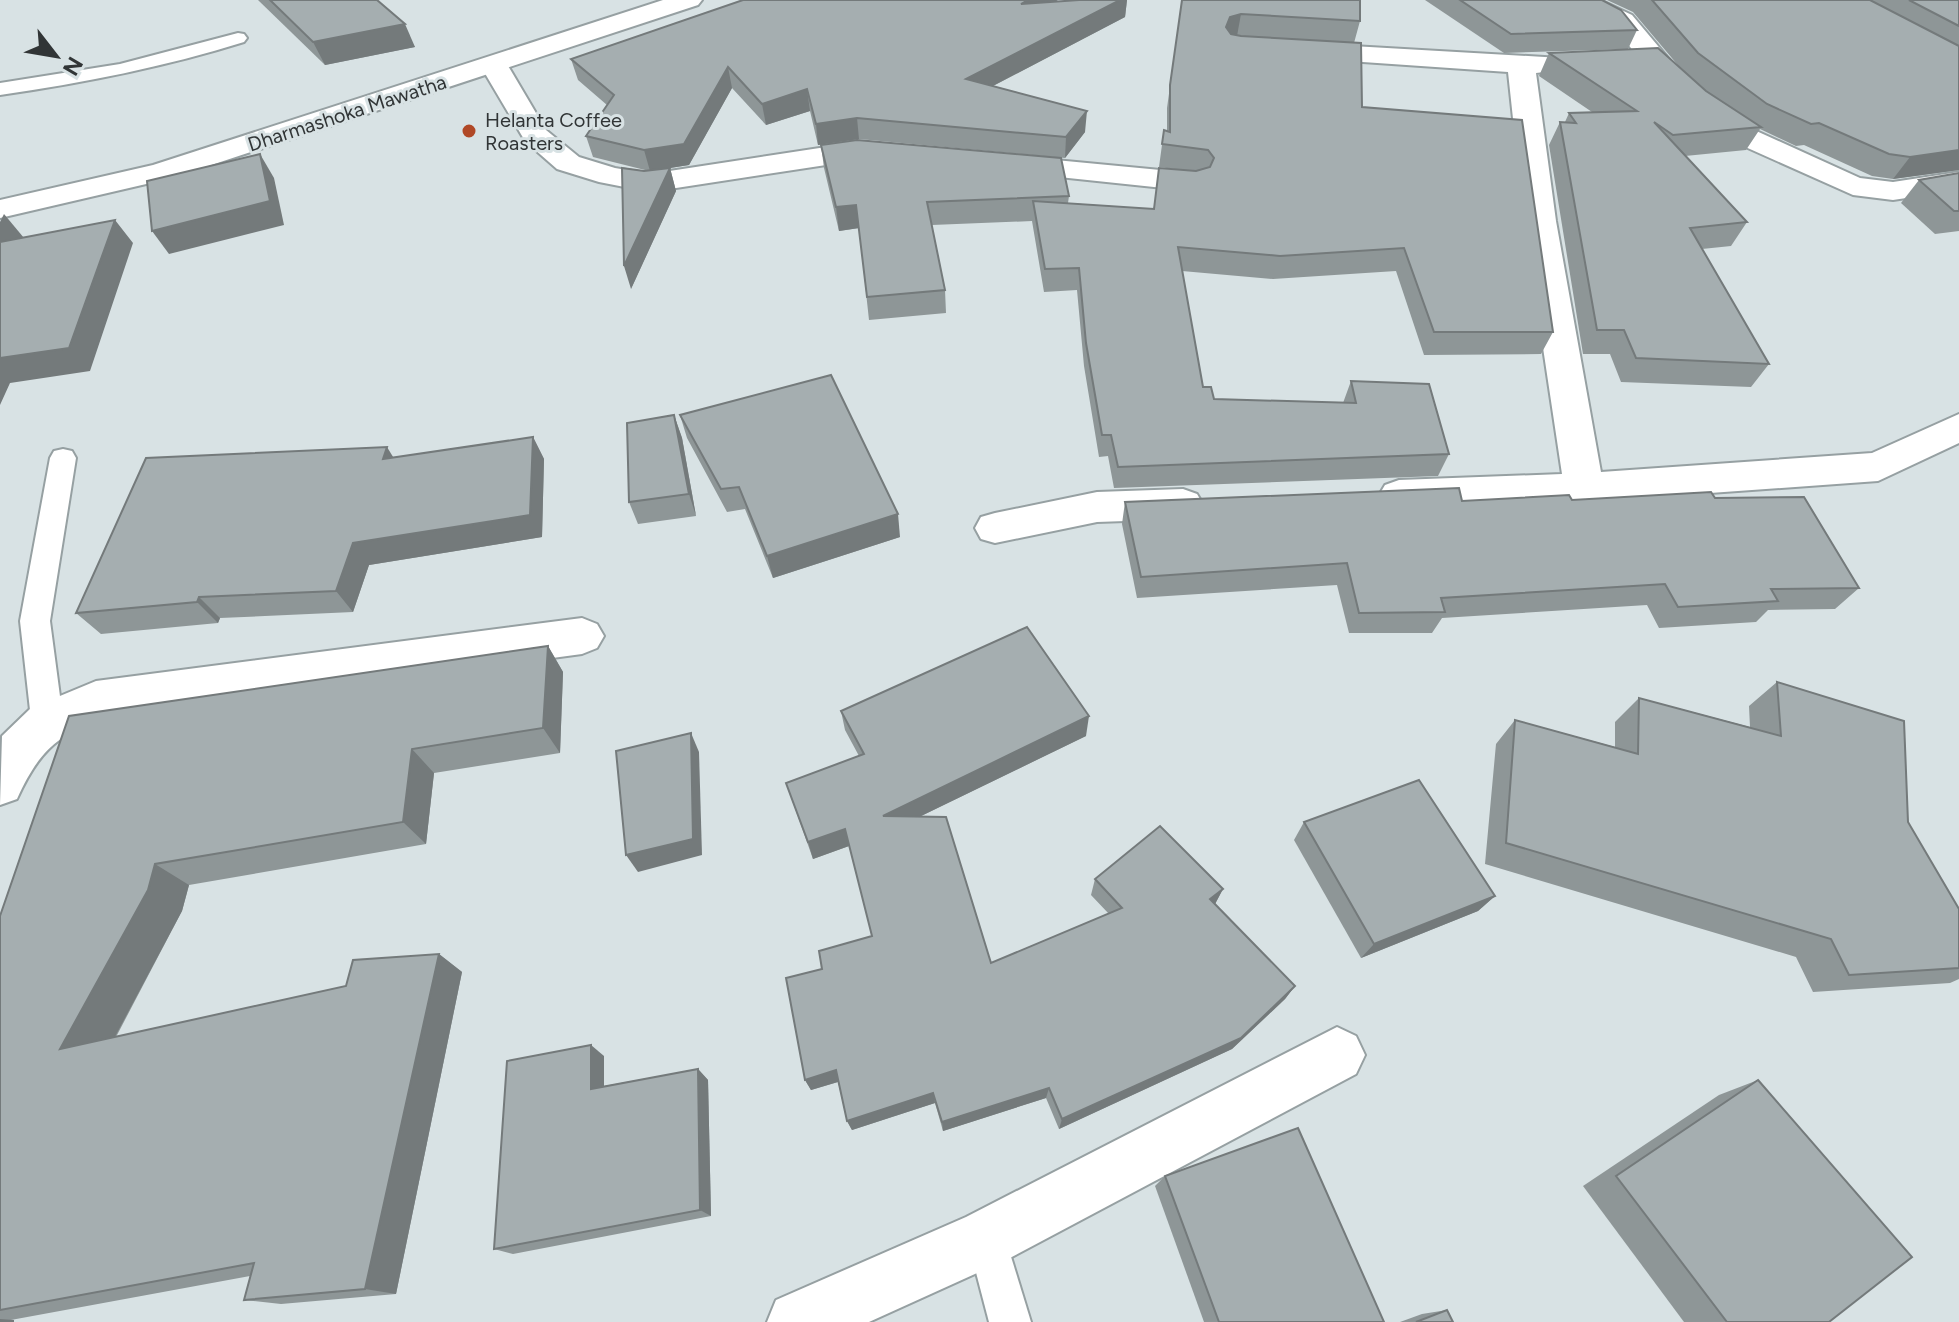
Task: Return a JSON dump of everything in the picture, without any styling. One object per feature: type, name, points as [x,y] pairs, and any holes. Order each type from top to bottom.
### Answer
[{"type":"street","name":"Dharmashoka Mawatha","points":[[0,209],[161,172],[689,0]]},
{"type":"street","points":[[1580,0],[1623,21],[1642,60],[1742,135],[1853,186],[1893,191],[1959,181]]},
{"type":"street","points":[[1269,49],[1521,65],[1582,63]]},
{"type":"street","points":[[494,65],[535,135],[568,163],[610,176],[650,183],[859,151],[906,155]]},
{"type":"street","points":[[1521,65],[1540,221],[1584,488]]},
{"type":"street","points":[[970,161],[1192,182]]},
{"type":"street","points":[[1363,497],[1584,488],[1878,467],[1959,427]]},
{"type":"street","points":[[995,528],[1097,507],[1222,502]]},
{"type":"street","points":[[0,784],[17,749],[47,719],[96,700],[582,636]]},
{"type":"street","points":[[798,1322],[987,1238],[1337,1055]]},
{"type":"lane","points":[[0,89],[104,74],[181,57],[238,38]]},
{"type":"lane","points":[[47,719],[35,621],[63,458]]},
{"type":"lane","points":[[987,1238],[1010,1322]]},
{"type":"building","points":[[270,0],[377,0],[405,24],[313,42]]},
{"type":"building","points":[[743,0],[1028,0],[1021,4],[1120,0],[966,79],[1087,111],[1066,137],[857,118],[816,124],[807,89],[762,104],[728,67],[684,144],[644,150],[586,136],[614,95],[571,59]]},
{"type":"building","points":[[1182,0],[1360,0],[1360,21],[1241,14],[1230,17],[1226,27],[1231,34],[1241,36],[1361,43],[1362,107],[1522,120],[1553,332],[1434,332],[1404,248],[1280,256],[1178,247],[1203,387],[1211,387],[1214,399],[1356,403],[1351,381],[1429,384],[1449,454],[1118,467],[1111,435],[1102,435],[1086,343],[1079,268],[1045,269],[1033,201],[1154,209],[1159,168],[1196,171],[1210,167],[1214,158],[1208,150],[1162,144],[1164,130],[1170,132],[1170,85]]},
{"type":"building","points":[[1460,0],[1602,0],[1621,10],[1637,30],[1511,34]]},
{"type":"building","points":[[1652,0],[1870,0],[1959,46],[1959,150],[1910,157],[1889,154],[1767,104],[1698,53]]},
{"type":"building","points":[[1909,0],[1959,0],[1959,26]]},
{"type":"building","points":[[1658,48],[1706,91],[1761,127],[1673,135],[1654,122],[1747,222],[1690,228],[1769,364],[1636,358],[1624,330],[1597,330],[1560,122],[1576,123],[1569,113],[1637,111],[1549,53]]},
{"type":"building","points":[[857,140],[1061,158],[1069,196],[927,202],[945,290],[867,297],[856,205],[836,207],[821,145]]},
{"type":"building","points":[[260,154],[270,201],[152,231],[147,181]]},
{"type":"building","points":[[622,168],[644,171],[670,168],[624,266]]},
{"type":"building","points":[[1959,173],[1959,211],[1954,211],[1919,180]]},
{"type":"building","points":[[115,220],[69,348],[0,358],[0,242]]},
{"type":"building","points":[[831,375],[898,514],[767,556],[739,487],[721,489],[680,415]]},
{"type":"building","points":[[674,415],[689,494],[629,502],[627,423]]},
{"type":"building","points":[[533,437],[530,515],[353,543],[336,591],[199,597],[197,602],[76,613],[146,458],[387,447],[383,459]]},
{"type":"building","points":[[1459,488],[1462,501],[1569,495],[1572,500],[1711,492],[1715,498],[1804,497],[1859,588],[1771,589],[1778,601],[1678,607],[1665,584],[1441,598],[1445,612],[1359,613],[1347,563],[1141,577],[1125,502]]},
{"type":"building","points":[[1027,627],[1089,716],[883,816],[946,817],[991,963],[1122,908],[1095,879],[1160,826],[1223,889],[1210,899],[1295,986],[1241,1038],[1062,1119],[1049,1088],[942,1122],[933,1093],[847,1121],[836,1070],[805,1080],[786,978],[822,969],[819,951],[872,936],[845,829],[808,842],[786,783],[864,754],[841,711]]},
{"type":"building","points":[[548,646],[543,728],[412,749],[403,822],[155,864],[148,890],[60,1049],[346,986],[353,960],[439,954],[365,1289],[244,1300],[254,1263],[0,1310],[0,916],[69,716]]},
{"type":"building","points":[[1777,682],[1904,721],[1908,822],[1959,909],[1959,968],[1849,975],[1831,939],[1506,843],[1515,720],[1638,754],[1639,698],[1781,736]]},
{"type":"building","points":[[691,733],[693,839],[626,855],[616,751]]},
{"type":"building","points":[[1419,780],[1495,896],[1374,944],[1304,822]]},
{"type":"building","points":[[591,1045],[591,1089],[698,1069],[700,1210],[494,1249],[507,1061]]},
{"type":"building","points":[[1758,1080],[1912,1257],[1829,1322],[1727,1322],[1616,1176]]},
{"type":"building","points":[[1298,1128],[1384,1322],[1219,1322],[1165,1176]]},
{"type":"building","points":[[1447,1310],[1453,1322],[1416,1322]]},
{"type":"place","name":"Helanta Coffee Roasters","points":[[469,131]]}]
